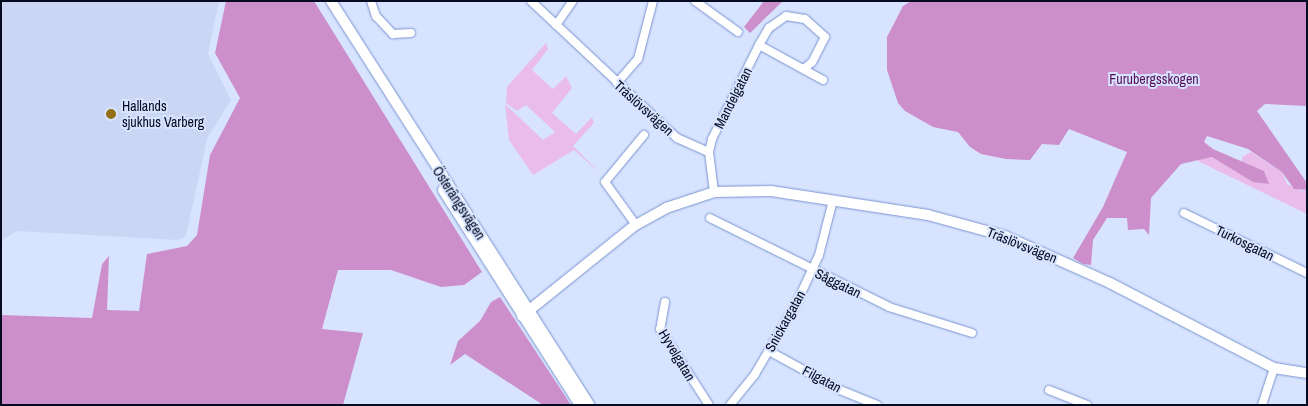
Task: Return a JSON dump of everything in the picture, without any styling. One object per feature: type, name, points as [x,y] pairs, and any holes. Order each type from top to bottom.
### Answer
[{"type":"street","name":"Österängsvägen","points":[[324,1],[525,314],[589,405]]},
{"type":"street","name":"Österängsvägen","points":[[331,1],[580,405]]},
{"type":"street","points":[[372,1],[376,16],[393,34],[411,34]]},
{"type":"street","name":"Träslövsvägen","points":[[531,1],[677,138],[709,152]]},
{"type":"street","points":[[556,26],[573,1]]},
{"type":"street","points":[[617,83],[638,58],[653,1]]},
{"type":"street","points":[[695,1],[738,32]]},
{"type":"street","name":"Mandelgatan","points":[[709,152],[712,139],[759,45],[769,28],[786,16],[804,19],[825,37],[804,69]]},
{"type":"street","points":[[759,45],[822,80]]},
{"type":"street","name":"Träslövsvägen","points":[[636,225],[605,182],[644,135]]},
{"type":"street","points":[[709,152],[714,192]]},
{"type":"street","name":"Träslövsvägen","points":[[525,314],[636,225],[666,208],[714,192],[771,191],[928,215],[1005,236],[1110,283],[1274,368],[1307,373]]},
{"type":"street","name":"Snickargatan","points":[[730,405],[769,350],[812,270],[833,200]]},
{"type":"street","name":"Turkosgatan","points":[[1184,213],[1307,274]]},
{"type":"street","name":"Såggatan","points":[[710,218],[889,307],[972,333]]},
{"type":"street","name":"Hyvelgatan","points":[[665,302],[660,330],[709,405]]},
{"type":"street","name":"Filgatan","points":[[769,350],[840,390],[877,405]]},
{"type":"street","points":[[1262,405],[1274,368]]},
{"type":"street","points":[[1049,390],[1087,405]]},
{"type":"shaded area","name":"Hallands sjukhus Varberg","points":[[1,1],[219,1],[208,54],[231,100],[207,139],[186,236],[177,240],[17,231],[1,241]]},
{"type":"shaded area","points":[[546,43],[548,49],[532,70],[553,89],[566,76],[572,88],[552,113],[576,134],[592,117],[594,123],[573,146],[601,174],[574,150],[533,175],[509,140],[505,104],[543,140],[555,132],[526,105],[517,111],[506,103],[507,87]]},
{"type":"shaded area","points":[[1251,152],[1282,172],[1287,184],[1301,191],[1307,190],[1307,214],[1198,161],[1201,157],[1212,157],[1232,168],[1264,171],[1242,162],[1242,157]]},
{"type":"green space","points":[[226,1],[314,1],[482,272],[464,285],[441,287],[391,270],[338,270],[322,329],[363,333],[343,405],[1,405],[1,315],[92,318],[102,264],[109,256],[107,310],[139,311],[147,254],[187,246],[197,235],[210,155],[240,98],[215,53]]},
{"type":"green space","points":[[764,1],[783,1],[750,33],[744,27]]},
{"type":"green space","name":"Furubergsskogen","points":[[911,1],[1307,1],[1307,106],[1265,104],[1257,111],[1307,183],[1307,190],[1294,189],[1282,172],[1248,149],[1207,136],[1204,142],[1213,149],[1264,171],[1269,184],[1253,182],[1212,157],[1181,164],[1151,198],[1149,235],[1144,229],[1128,230],[1127,218],[1107,218],[1093,240],[1091,265],[1083,264],[1073,258],[1103,207],[1127,152],[1069,129],[1059,145],[1042,144],[1030,160],[1006,159],[981,154],[970,147],[958,132],[933,127],[905,111],[898,103],[887,70],[887,37],[903,6]]},
{"type":"green space","points":[[500,297],[571,405],[543,405],[465,354],[450,365],[458,341],[480,321],[491,302]]},
{"type":"place","name":"Hallands sjukhus Varberg","points":[[111,114]]}]
